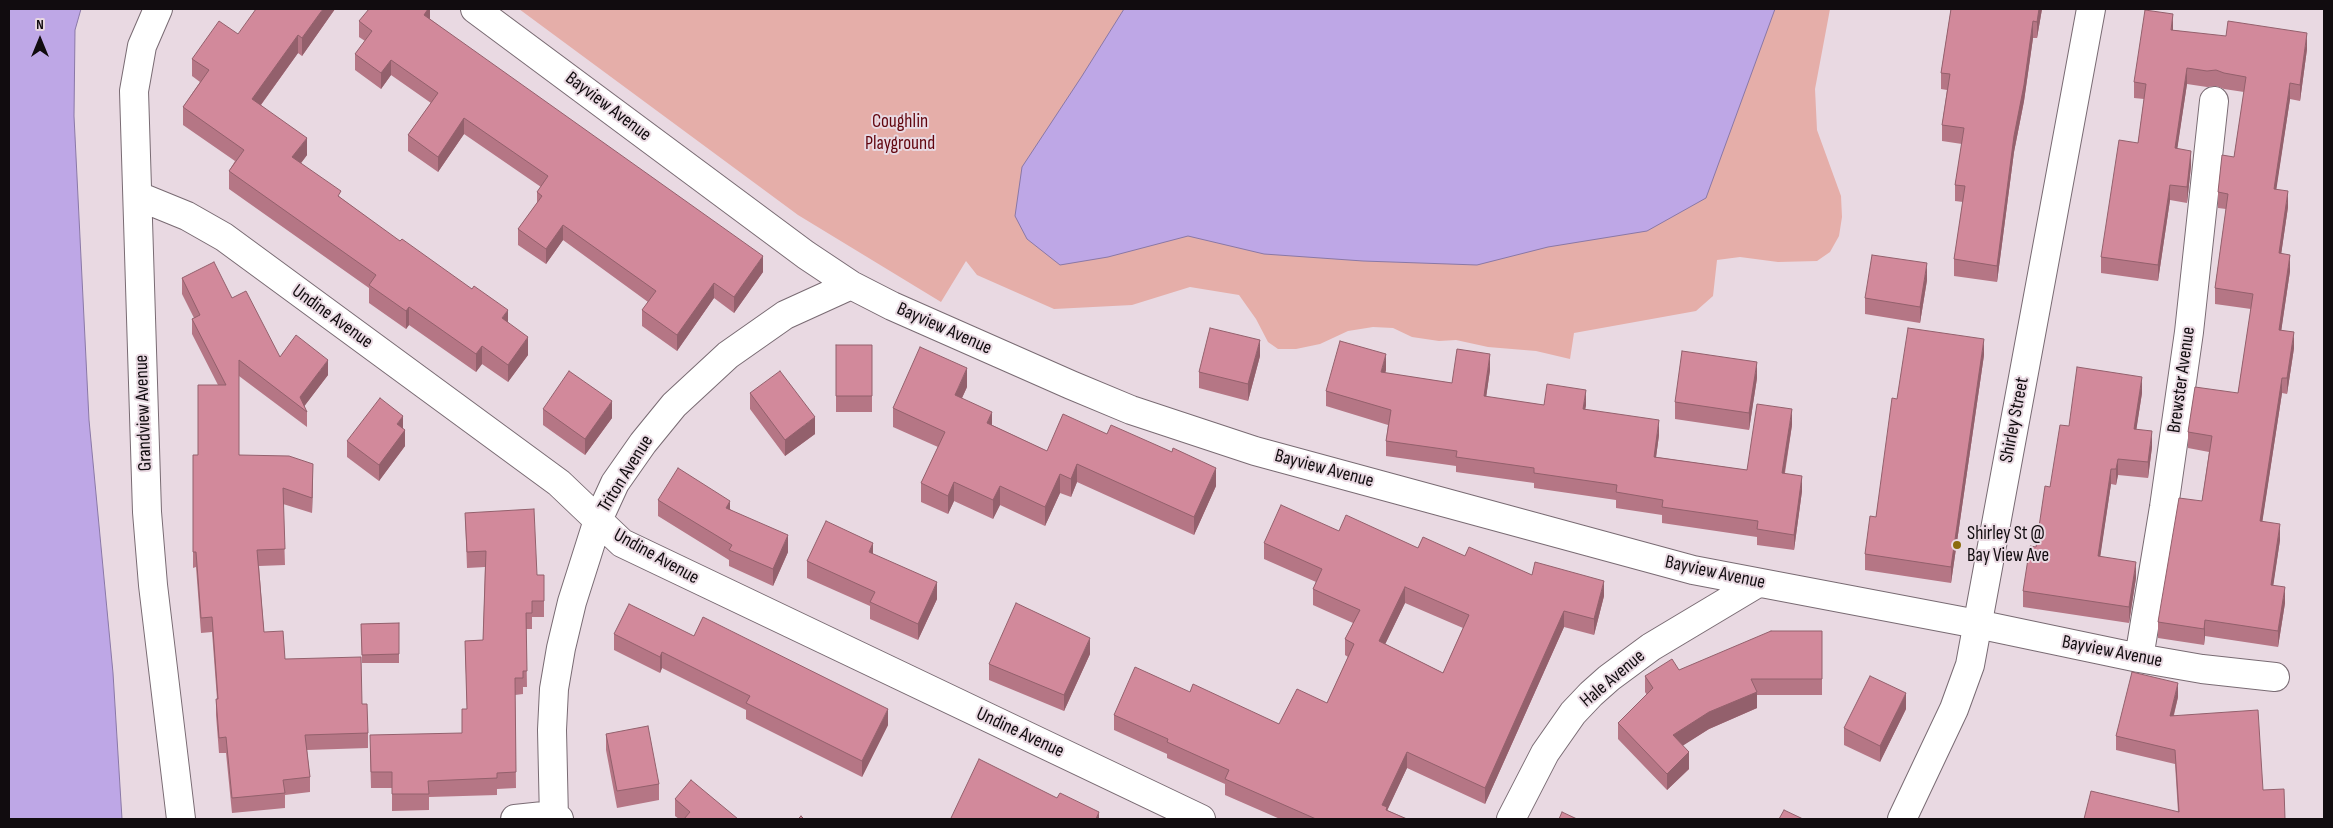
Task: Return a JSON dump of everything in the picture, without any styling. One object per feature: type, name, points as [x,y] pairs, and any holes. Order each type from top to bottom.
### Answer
[{"type":"street","name":"Grandview Avenue","points":[[158,9],[147,32],[136,75],[138,196],[148,512],[153,584],[181,819]]},
{"type":"street","name":"Bayview Avenue","points":[[475,9],[806,255],[851,285],[892,306],[1131,410],[1224,442],[1640,557],[1758,583],[1977,624],[2138,658],[2202,669],[2275,676]]},
{"type":"street","name":"Shirley Street","points":[[1902,819],[1960,698],[1970,665],[2091,9]]},
{"type":"street","name":"Brewster Avenue","points":[[2138,658],[2164,507],[2190,332],[2214,101]]},
{"type":"street","name":"Undine Avenue","points":[[138,196],[187,216],[224,237],[559,484],[622,542],[641,553],[1201,819]]},
{"type":"street","name":"Triton Avenue","points":[[556,818],[552,730],[557,671],[572,602],[598,520],[615,484],[643,443],[674,405],[710,370],[747,340],[785,315],[851,285]]},
{"type":"street","name":"Hale Avenue","points":[[1511,819],[1545,753],[1573,713],[1591,694],[1651,647],[1758,583]]},
{"type":"street","points":[[515,819],[556,818]]},
{"type":"green space","name":"Coughlin Playground","points":[[519,9],[1830,9],[1815,89],[1817,130],[1841,196],[1842,217],[1839,236],[1830,252],[1817,261],[1778,262],[1740,257],[1717,260],[1713,296],[1696,311],[1574,333],[1570,359],[1536,351],[1488,347],[1456,340],[1439,341],[1412,337],[1393,328],[1373,327],[1348,331],[1320,344],[1296,349],[1278,349],[1268,342],[1256,319],[1239,295],[1190,287],[1132,305],[1054,309],[977,275],[966,261],[941,302],[798,215]]},
{"type":"shaded area","points":[[9,9],[81,9],[75,30],[74,116],[89,420],[113,673],[122,819],[9,819]]},
{"type":"shaded area","points":[[1124,9],[1775,9],[1706,198],[1647,231],[1548,247],[1477,265],[1363,261],[1264,254],[1188,236],[1108,257],[1060,265],[1027,239],[1015,216],[1022,167]]},
{"type":"building","points":[[256,9],[323,9],[302,38],[298,35],[252,99],[307,138],[292,157],[341,191],[338,196],[400,241],[402,239],[472,289],[474,286],[508,310],[502,318],[528,337],[508,365],[482,346],[476,354],[409,307],[406,311],[369,285],[376,275],[229,171],[244,150],[183,107],[209,70],[192,59],[219,21],[238,34]]},
{"type":"building","points":[[369,9],[428,9],[424,15],[763,256],[734,297],[714,283],[677,335],[642,310],[656,291],[563,225],[546,249],[518,229],[542,196],[537,192],[548,176],[464,118],[438,157],[408,135],[438,93],[391,60],[381,73],[355,54],[372,31],[359,21]]},
{"type":"building","points":[[1951,9],[2039,9],[2037,22],[2033,21],[2024,85],[2014,136],[1997,266],[1954,259],[1965,186],[1955,185],[1964,128],[1942,125],[1950,74],[1941,73]]},
{"type":"building","points":[[2145,10],[2173,14],[2171,30],[2226,36],[2228,21],[2307,33],[2300,85],[2290,83],[2274,189],[2288,191],[2279,253],[2290,255],[2279,330],[2294,332],[2287,378],[2282,378],[2260,521],[2280,524],[2271,585],[2285,587],[2278,631],[2205,620],[2204,629],[2158,622],[2179,498],[2202,501],[2212,436],[2188,432],[2195,387],[2238,393],[2253,294],[2215,288],[2228,194],[2218,192],[2222,155],[2234,157],[2246,77],[2216,70],[2207,71],[2187,68],[2175,148],[2191,151],[2187,187],[2170,185],[2158,265],[2101,257],[2119,140],[2138,143],[2146,84],[2134,82]]},
{"type":"building","points":[[1872,255],[1927,263],[1920,307],[1865,298]]},
{"type":"building","points":[[214,262],[232,298],[246,291],[280,357],[296,335],[328,360],[300,397],[307,412],[239,360],[239,455],[289,456],[313,464],[312,498],[283,488],[285,549],[257,550],[264,632],[283,631],[285,659],[361,657],[362,704],[367,704],[368,733],[305,735],[310,777],[283,780],[285,793],[232,798],[226,737],[219,738],[212,617],[201,618],[196,552],[193,552],[193,455],[198,455],[198,385],[226,385],[192,319],[200,315],[182,278]]},
{"type":"building","points":[[1210,328],[1260,340],[1248,384],[1199,372]]},
{"type":"building","points":[[1908,328],[1984,339],[1951,567],[1865,554],[1870,516],[1876,517],[1892,398],[1897,399]]},
{"type":"building","points":[[1340,341],[1386,354],[1381,372],[1452,383],[1457,349],[1490,354],[1484,396],[1544,405],[1547,384],[1586,390],[1583,409],[1659,420],[1654,457],[1747,470],[1757,404],[1792,409],[1782,473],[1802,476],[1794,535],[1757,529],[1758,521],[1662,507],[1663,500],[1616,492],[1617,485],[1534,473],[1534,468],[1456,457],[1457,451],[1386,441],[1391,410],[1326,391]]},
{"type":"building","points":[[836,345],[872,345],[872,396],[836,396]]},
{"type":"building","points":[[920,347],[967,368],[955,395],[992,412],[987,423],[1047,451],[1063,414],[1107,434],[1111,425],[1172,452],[1173,448],[1216,468],[1194,517],[1077,464],[1071,479],[1060,474],[1045,507],[1000,486],[993,500],[954,482],[948,496],[921,483],[945,432],[893,408]]},
{"type":"building","points":[[1682,351],[1757,362],[1749,413],[1675,402]]},
{"type":"building","points":[[2077,367],[2142,377],[2134,429],[2152,431],[2148,462],[2118,459],[2116,469],[2111,469],[2098,556],[2136,562],[2129,607],[2023,591],[2030,546],[2036,547],[2045,486],[2050,487],[2060,425],[2069,426]]},
{"type":"building","points":[[569,371],[612,401],[585,439],[543,409]]},
{"type":"building","points":[[780,371],[815,417],[785,440],[750,393]]},
{"type":"building","points":[[380,398],[403,416],[397,424],[405,430],[379,465],[347,441]]},
{"type":"building","points":[[678,468],[730,501],[726,508],[788,535],[773,569],[729,550],[732,545],[658,500]]},
{"type":"building","points":[[1281,505],[1339,531],[1346,515],[1418,548],[1423,537],[1465,556],[1469,547],[1532,575],[1535,562],[1604,581],[1594,619],[1564,611],[1485,788],[1407,752],[1382,805],[1387,807],[1386,810],[1407,819],[1316,819],[1225,779],[1229,770],[1167,742],[1168,739],[1114,715],[1135,667],[1190,692],[1193,684],[1279,724],[1297,689],[1327,703],[1354,644],[1345,639],[1360,610],[1313,589],[1322,569],[1264,543]],"holes":[[[1405,587],[1469,615],[1443,673],[1379,641]]]},
{"type":"building","points":[[534,509],[537,575],[544,575],[544,601],[532,601],[532,613],[526,613],[527,671],[523,671],[523,678],[515,678],[516,772],[497,773],[497,778],[428,781],[429,794],[392,794],[392,772],[371,772],[370,735],[462,733],[462,709],[467,709],[465,641],[483,640],[486,551],[467,552],[465,513]]},
{"type":"building","points":[[826,521],[873,543],[869,552],[937,582],[918,624],[870,602],[875,592],[807,561]]},
{"type":"building","points":[[1016,603],[1090,638],[1064,695],[989,664]]},
{"type":"building","points":[[629,604],[694,636],[703,617],[888,709],[862,761],[746,703],[750,696],[662,652],[660,657],[614,634]]},
{"type":"building","points":[[399,623],[399,654],[362,655],[361,624]]},
{"type":"building","points":[[1771,631],[1822,631],[1822,679],[1751,679],[1757,692],[1709,712],[1673,735],[1689,752],[1667,774],[1618,723],[1653,688],[1645,676],[1672,659],[1679,670]]},
{"type":"building","points":[[2132,672],[2178,683],[2170,716],[2258,710],[2263,790],[2284,789],[2285,819],[2084,819],[2091,791],[2179,812],[2175,750],[2116,736]]},
{"type":"building","points":[[1870,676],[1906,693],[1880,746],[1844,728]]},
{"type":"building","points":[[648,726],[659,784],[617,791],[606,734]]},
{"type":"building","points":[[979,759],[1057,798],[1060,793],[1099,812],[1096,819],[951,818]]},
{"type":"building","points":[[691,780],[738,819],[684,819],[690,812],[675,799]]},
{"type":"building","points":[[1784,810],[1803,819],[1779,819]]},
{"type":"building","points":[[1562,812],[1577,819],[1559,819]]},
{"type":"place","name":"Shirley St @ Bay View Ave","points":[[1957,545]]}]
